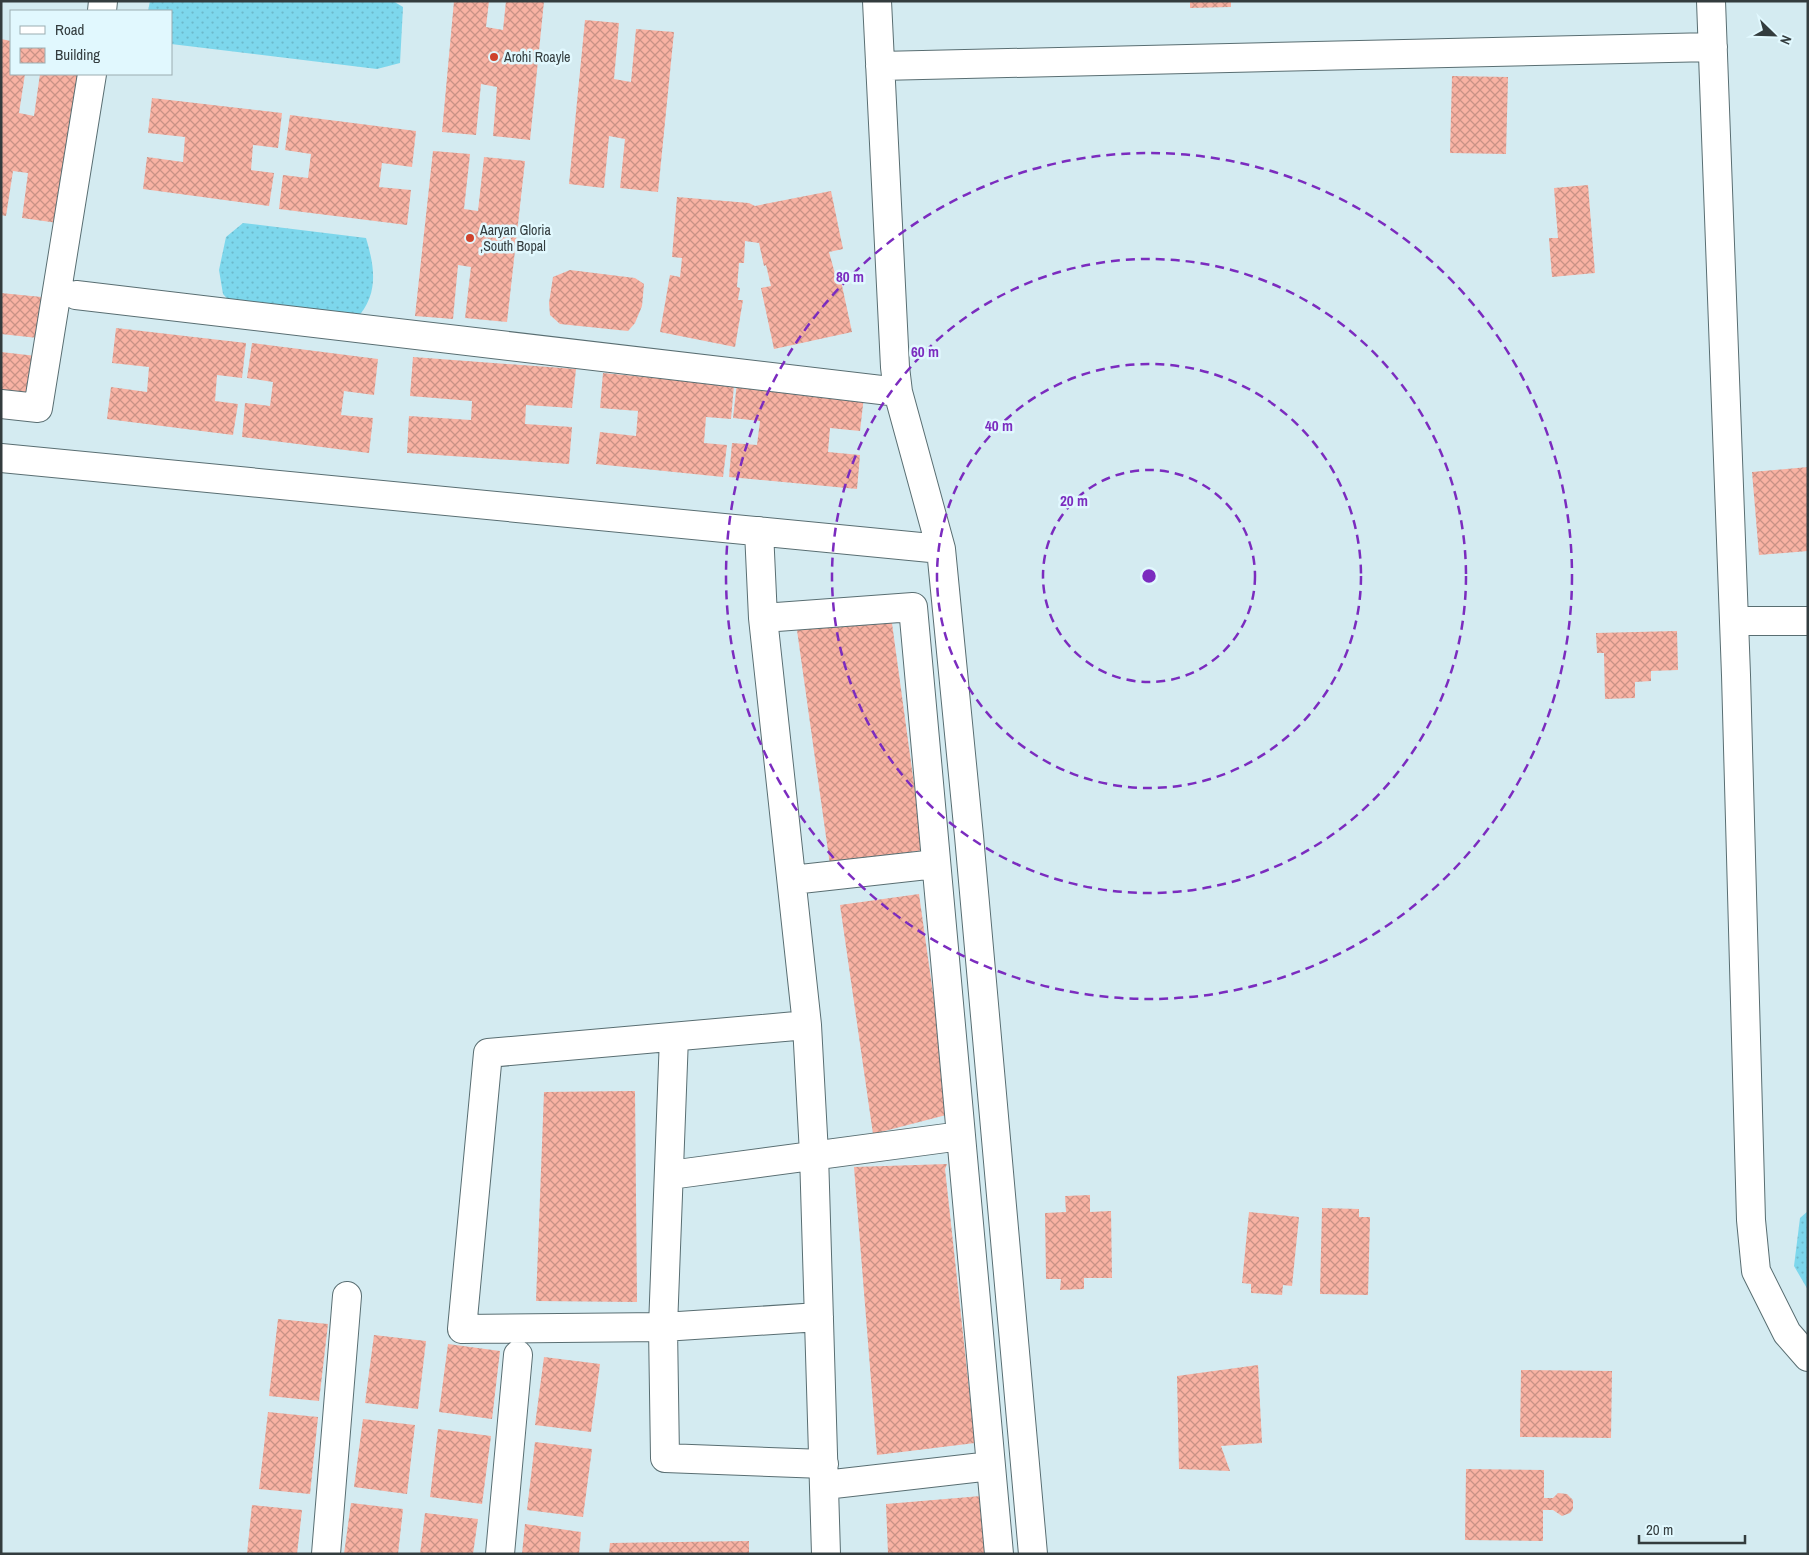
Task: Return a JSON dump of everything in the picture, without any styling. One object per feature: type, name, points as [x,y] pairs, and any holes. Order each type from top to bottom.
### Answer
[{"type":"street","points":[[877,1],[894,367],[898,392],[941,549],[969,836],[1033,1554]]},
{"type":"street","points":[[1711,1],[1734,621],[1751,1220],[1756,1270],[1787,1333],[1808,1357]]},
{"type":"street","points":[[880,66],[1713,47]]},
{"type":"street","points":[[1,404],[38,408],[92,75]]},
{"type":"street","points":[[76,295],[898,392]]},
{"type":"street","points":[[1,458],[941,549]]},
{"type":"street","points":[[758,531],[763,618],[807,1025],[814,1154],[826,1554]]},
{"type":"street","points":[[763,618],[913,607],[999,1554]]},
{"type":"street","points":[[1734,621],[1808,621]]},
{"type":"street","points":[[792,880],[936,864]]},
{"type":"street","points":[[807,1025],[488,1053],[462,1328],[663,1327],[818,1317]]},
{"type":"street","points":[[674,1037],[663,1327],[665,1458],[824,1474],[991,1466]]},
{"type":"street","points":[[670,1175],[814,1154],[961,1136]]},
{"type":"street","points":[[326,1554],[347,1296]]},
{"type":"street","points":[[500,1554],[518,1355]]},
{"type":"shaded area","points":[[150,1],[393,1],[403,7],[400,63],[377,69],[172,44],[172,10],[148,10]]},
{"type":"shaded area","points":[[243,223],[366,238],[373,270],[372,291],[369,300],[356,319],[233,305],[223,294],[219,270],[226,237]]},
{"type":"shaded area","points":[[1808,1211],[1808,1290],[1794,1266],[1800,1218]]},
{"type":"building","name":"Arohi Roayle","points":[[454,1],[489,1],[486,27],[503,30],[506,1],[544,1],[530,140],[493,136],[497,87],[481,84],[476,135],[442,132]]},
{"type":"building","points":[[1190,1],[1231,1],[1231,7],[1190,8]]},
{"type":"building","points":[[585,20],[619,23],[614,79],[631,82],[636,29],[674,32],[658,192],[620,188],[625,139],[609,136],[604,188],[569,184]]},
{"type":"building","points":[[1,39],[10,41],[10,75],[25,75],[19,113],[34,116],[40,75],[80,75],[58,223],[22,218],[28,173],[13,171],[6,216],[1,215]]},
{"type":"building","points":[[1452,76],[1508,77],[1506,154],[1450,153]]},
{"type":"building","points":[[152,98],[282,113],[278,148],[253,145],[251,170],[274,173],[269,206],[143,189],[147,157],[183,162],[185,137],[148,133]]},
{"type":"building","points":[[290,115],[416,131],[412,167],[382,163],[379,187],[411,190],[407,225],[279,209],[283,175],[308,178],[311,154],[285,150]]},
{"type":"building","name":"Aaryan Gloria ,South Bopal","points":[[433,151],[470,154],[464,209],[478,211],[484,157],[525,161],[507,322],[465,318],[471,267],[458,265],[453,319],[415,316]]},
{"type":"building","points":[[1588,185],[1595,273],[1552,277],[1549,238],[1558,238],[1554,188]]},
{"type":"building","points":[[831,191],[843,249],[829,252],[837,281],[841,281],[852,332],[774,349],[761,288],[771,286],[766,265],[764,266],[759,243],[745,241],[744,263],[739,263],[737,287],[740,288],[738,300],[743,300],[735,347],[660,332],[670,275],[680,277],[682,258],[672,257],[677,197],[749,203],[755,206]]},
{"type":"building","points":[[570,270],[635,278],[644,284],[642,306],[635,323],[628,331],[560,324],[550,315],[549,303],[553,277]]},
{"type":"building","points":[[1,293],[52,298],[47,339],[1,334]]},
{"type":"building","points":[[116,328],[246,343],[242,378],[217,375],[215,401],[238,404],[233,435],[107,419],[111,387],[147,392],[149,367],[112,363]]},
{"type":"building","points":[[252,343],[378,359],[374,395],[344,391],[341,415],[373,418],[369,453],[242,437],[245,403],[270,406],[273,382],[247,378]]},
{"type":"building","points":[[1,352],[45,357],[40,396],[1,391]]},
{"type":"building","points":[[413,357],[576,369],[572,408],[526,405],[525,424],[572,427],[569,464],[407,453],[409,416],[471,420],[472,401],[410,396]]},
{"type":"building","points":[[603,373],[734,385],[731,419],[706,417],[704,443],[727,445],[723,477],[596,464],[600,432],[636,436],[638,411],[600,408]]},
{"type":"building","points":[[737,383],[864,396],[860,431],[830,428],[828,452],[860,455],[857,489],[729,477],[732,443],[757,445],[760,421],[733,418]]},
{"type":"building","points":[[1808,467],[1808,551],[1759,555],[1752,472]]},
{"type":"building","points":[[891,616],[923,850],[830,865],[796,623]]},
{"type":"building","points":[[1677,631],[1678,670],[1651,671],[1651,681],[1635,682],[1635,698],[1605,699],[1604,653],[1597,653],[1596,633]]},
{"type":"building","points":[[919,894],[950,1114],[873,1134],[840,905]]},
{"type":"building","points":[[635,1091],[637,1302],[536,1301],[544,1092]]},
{"type":"building","points":[[947,1164],[945,1169],[975,1443],[877,1455],[854,1167]]},
{"type":"building","points":[[1090,1195],[1090,1212],[1111,1211],[1112,1278],[1084,1278],[1084,1289],[1060,1290],[1061,1279],[1046,1279],[1045,1213],[1066,1212],[1065,1196]]},
{"type":"building","points":[[1322,1208],[1359,1209],[1359,1217],[1370,1217],[1368,1295],[1320,1294]]},
{"type":"building","points":[[1249,1212],[1299,1217],[1292,1286],[1283,1285],[1282,1295],[1251,1293],[1251,1284],[1242,1283]]},
{"type":"building","points":[[278,1319],[328,1324],[319,1401],[269,1396]]},
{"type":"building","points":[[374,1335],[426,1341],[418,1409],[365,1403]]},
{"type":"building","points":[[448,1344],[500,1351],[492,1419],[439,1412]]},
{"type":"building","points":[[544,1357],[600,1364],[591,1432],[535,1425]]},
{"type":"building","points":[[1258,1365],[1262,1443],[1221,1446],[1230,1471],[1179,1469],[1177,1376]]},
{"type":"building","points":[[1521,1370],[1612,1371],[1611,1438],[1520,1437]]},
{"type":"building","points":[[268,1412],[318,1417],[310,1494],[259,1489]]},
{"type":"building","points":[[363,1419],[415,1425],[407,1494],[354,1487]]},
{"type":"building","points":[[438,1429],[491,1436],[482,1504],[430,1497]]},
{"type":"building","points":[[535,1442],[592,1449],[583,1517],[527,1510]]},
{"type":"building","points":[[1466,1469],[1544,1470],[1544,1498],[1553,1498],[1558,1493],[1567,1494],[1573,1500],[1573,1509],[1570,1513],[1562,1516],[1553,1510],[1543,1510],[1543,1541],[1465,1540]]},
{"type":"building","points":[[981,1496],[985,1554],[888,1554],[886,1504]]},
{"type":"building","points":[[351,1503],[403,1509],[398,1554],[344,1554]]},
{"type":"building","points":[[252,1505],[302,1510],[297,1554],[247,1554]]},
{"type":"building","points":[[425,1513],[478,1519],[473,1554],[420,1554]]},
{"type":"building","points":[[525,1524],[581,1532],[579,1554],[522,1554]]},
{"type":"building","points":[[749,1541],[749,1554],[609,1554],[610,1543]]},
{"type":"place","name":"Arohi Roayle","points":[[494,57]]},
{"type":"place","name":"Aaryan Gloria ,South Bopal","points":[[470,238]]}]
